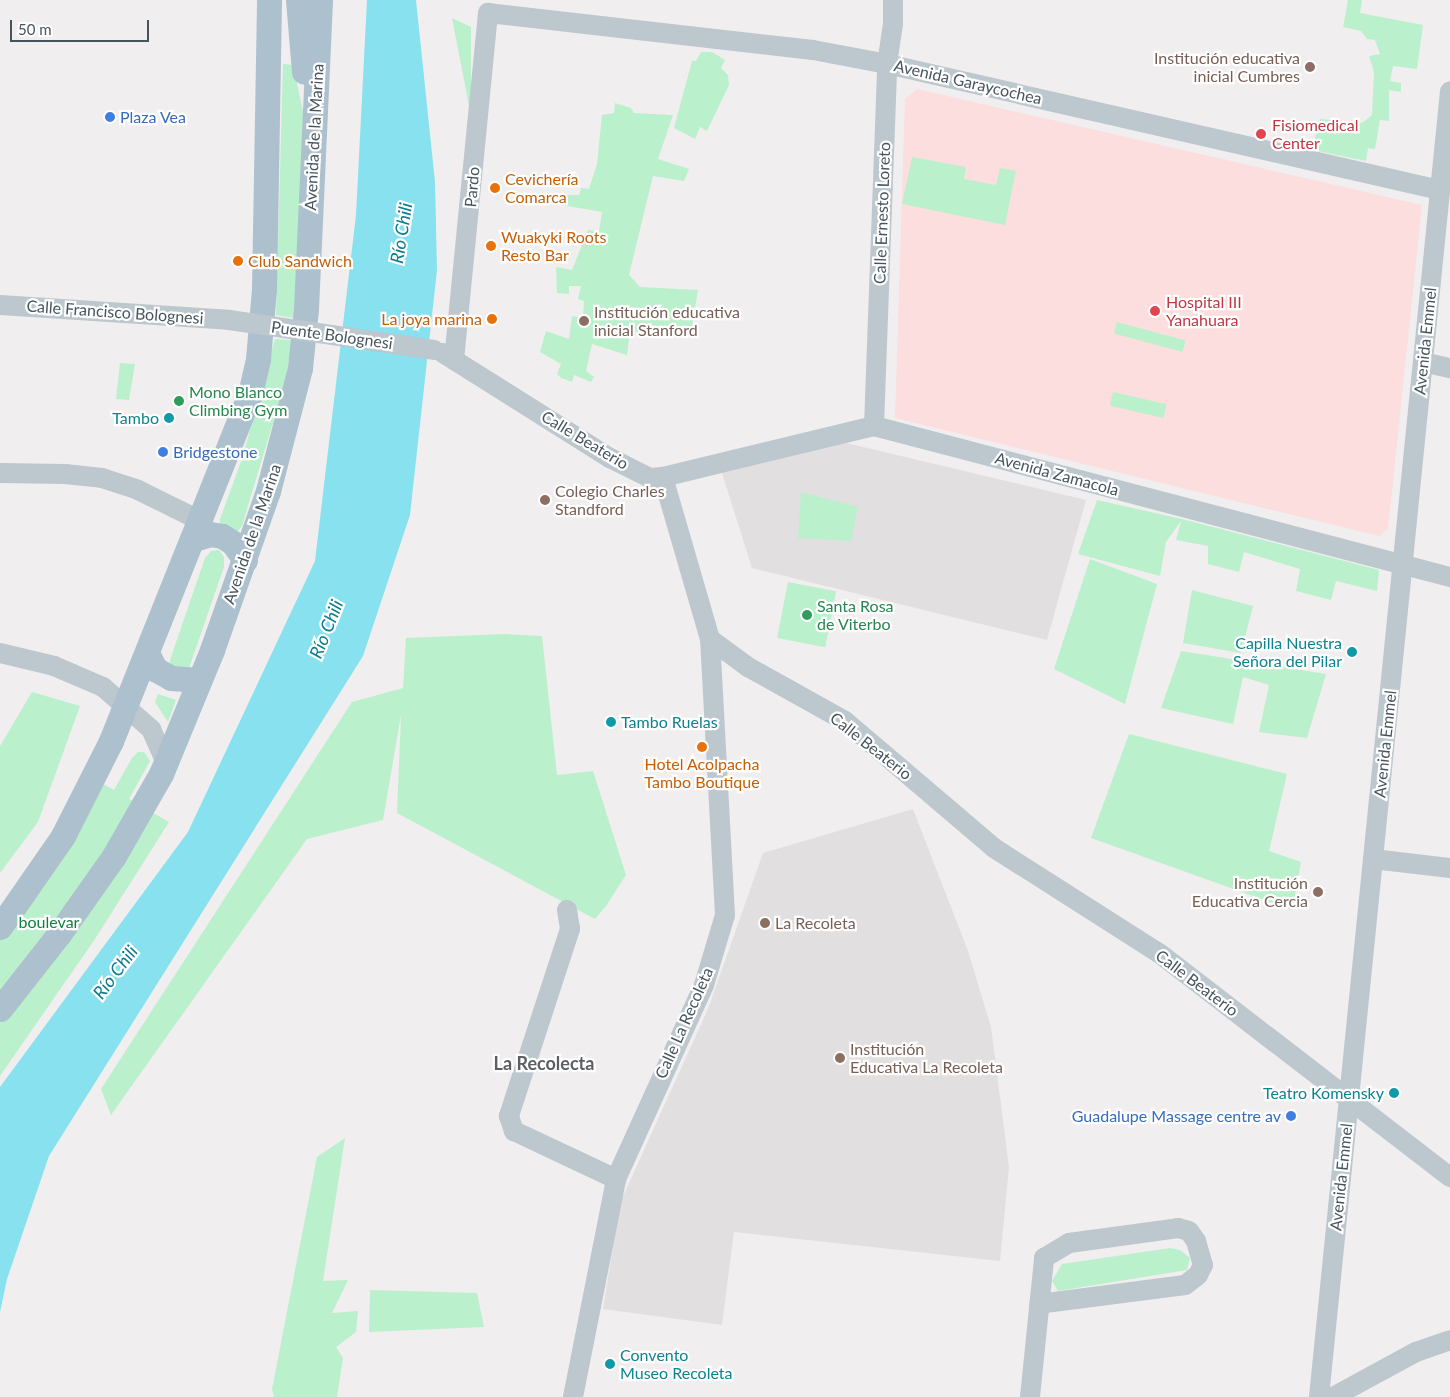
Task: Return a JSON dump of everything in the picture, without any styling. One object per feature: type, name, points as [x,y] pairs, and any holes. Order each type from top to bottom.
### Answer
[{"type":"main road","points":[[0,927],[63,836],[127,705],[250,394],[258,359],[264,289],[269,0]]},
{"type":"main road","points":[[298,0],[305,90],[316,112]]},
{"type":"main road","name":"Avenida de la Marina","points":[[0,1009],[59,934],[114,856],[166,764],[245,560],[286,431],[300,368],[316,112],[320,0]]},
{"type":"main road","points":[[197,530],[222,536],[233,543],[245,560]]},
{"type":"main road","points":[[148,655],[155,669],[171,678],[199,680]]},
{"type":"street","name":"Calle Ernesto Loreto","points":[[874,426],[887,64],[893,24],[893,0]]},
{"type":"street","name":"Avenida Garaycochea","points":[[488,13],[813,50],[887,64],[1440,190]]},
{"type":"street","name":"Pardo","points":[[454,360],[488,13]]},
{"type":"street","name":"Avenida Emmel","points":[[1319,1397],[1450,92]]},
{"type":"street","name":"Calle Francisco Bolognesi","points":[[0,305],[229,320]]},
{"type":"street","name":"Puente Bolognesi","points":[[229,320],[434,350]]},
{"type":"street","name":"Calle Beaterio","points":[[434,350],[454,360],[610,458],[650,478],[663,478]]},
{"type":"street","points":[[1423,362],[1450,368]]},
{"type":"street","name":"Avenida Zamacola","points":[[663,478],[874,426],[1450,577]]},
{"type":"street","points":[[0,473],[65,474],[102,478],[138,490],[197,530]]},
{"type":"street","points":[[663,478],[710,639]]},
{"type":"street","name":"Calle Beaterio","points":[[710,639],[748,667],[845,721],[994,848],[1159,954],[1450,1177]]},
{"type":"street","name":"Calle La Recoleta","points":[[573,1397],[616,1179],[704,985],[725,915],[710,639]]},
{"type":"street","points":[[0,653],[71,673],[103,687],[127,705],[151,728],[166,764]]},
{"type":"street","points":[[1373,860],[1450,868]]},
{"type":"street","points":[[567,910],[570,929],[509,1116],[514,1130],[616,1179]]},
{"type":"street","points":[[1030,1397],[1039,1304],[1044,1258],[1069,1242],[1178,1228],[1189,1232],[1196,1241],[1202,1265],[1198,1275],[1185,1285],[1039,1304]]},
{"type":"street","points":[[1333,1397],[1416,1352],[1450,1340]]},
{"type":"shaded area","name":"Hospital III Yanahuara","points":[[917,89],[1422,205],[1388,529],[1379,536],[895,418],[905,99]]},
{"type":"shaded area","points":[[838,441],[1086,500],[1047,640],[752,568],[722,473]]},
{"type":"shaded area","name":"Institución Educativa La Recoleta","points":[[913,809],[968,951],[991,1027],[1009,1167],[1000,1261],[734,1232],[722,1325],[603,1309],[620,1203],[708,1009],[763,853]]},
{"type":"green space","points":[[1348,0],[1362,0],[1360,13],[1423,25],[1417,69],[1393,66],[1390,81],[1401,83],[1401,92],[1389,90],[1389,121],[1380,120],[1375,149],[1368,148],[1366,161],[1312,150],[1320,119],[1362,123],[1372,115],[1374,72],[1369,56],[1380,54],[1375,40],[1367,39],[1361,31],[1343,27]]},
{"type":"green space","points":[[452,18],[471,27],[471,116]]},
{"type":"green space","points":[[701,52],[712,52],[725,60],[721,68],[728,75],[729,85],[707,131],[700,127],[695,139],[674,128],[692,61],[696,61]]},
{"type":"green space","points":[[283,64],[293,65],[307,130],[294,318],[276,315]]},
{"type":"green space","points":[[615,103],[631,108],[634,113],[673,115],[658,159],[689,169],[684,181],[653,176],[629,275],[640,287],[698,290],[692,328],[669,325],[667,336],[630,331],[627,355],[592,344],[586,371],[594,377],[591,382],[574,375],[572,382],[561,378],[557,374],[561,364],[540,352],[546,331],[569,339],[572,316],[583,318],[584,301],[578,299],[581,286],[569,286],[569,294],[557,293],[556,267],[572,270],[588,230],[599,231],[602,212],[562,205],[561,195],[579,195],[581,188],[589,189],[597,164],[602,115],[614,113]]},
{"type":"green space","points":[[912,157],[966,167],[964,179],[996,185],[1000,168],[1016,171],[1005,225],[902,204]]},
{"type":"green space","points":[[1117,322],[1186,340],[1182,352],[1114,334]]},
{"type":"green space","points":[[275,339],[292,340],[286,379],[242,526],[235,535],[220,526],[220,519],[242,459]]},
{"type":"green space","points":[[120,363],[135,364],[129,400],[116,399]]},
{"type":"green space","points":[[1113,392],[1167,404],[1163,418],[1110,406]]},
{"type":"green space","points":[[801,492],[858,507],[851,541],[798,538]]},
{"type":"green space","points":[[1097,500],[1182,519],[1379,570],[1377,591],[1336,581],[1331,600],[1296,591],[1300,569],[1244,552],[1239,572],[1208,564],[1208,546],[1176,540],[1181,521],[1166,542],[1160,576],[1078,554]]},
{"type":"green space","points":[[219,550],[224,557],[224,567],[189,668],[184,671],[170,665],[170,660],[205,558],[211,551]]},
{"type":"green space","points":[[1090,559],[1157,584],[1125,704],[1054,669]]},
{"type":"green space","name":"Santa Rosa de Viterbo","points":[[788,582],[836,591],[825,647],[777,638]]},
{"type":"green space","points":[[1192,590],[1253,606],[1241,653],[1183,643]]},
{"type":"green space","points":[[504,634],[542,636],[557,775],[593,771],[626,875],[606,906],[595,919],[397,813],[401,715],[383,820],[307,839],[111,1115],[101,1089],[352,702],[403,688],[406,638]]},
{"type":"green space","points":[[1181,651],[1326,674],[1307,738],[1259,732],[1269,685],[1243,677],[1233,724],[1161,708]]},
{"type":"green space","points":[[32,692],[80,706],[38,822],[0,873],[0,746]]},
{"type":"green space","points":[[158,694],[176,700],[168,722],[155,702]]},
{"type":"green space","points":[[1129,734],[1287,774],[1269,851],[1301,862],[1292,910],[1091,838]]},
{"type":"green space","name":"boulevar","points":[[138,752],[144,752],[150,761],[129,799],[169,822],[95,939],[0,1076],[0,908],[57,831],[83,773],[114,790],[132,758]]},
{"type":"green space","points":[[345,1138],[323,1281],[348,1280],[332,1313],[358,1311],[356,1332],[336,1347],[343,1358],[337,1397],[274,1397],[272,1389],[317,1157]]},
{"type":"green space","points":[[1170,1248],[1180,1250],[1190,1258],[1187,1270],[1058,1291],[1052,1281],[1062,1264]]},
{"type":"green space","points":[[370,1290],[477,1293],[484,1327],[369,1332]]},
{"type":"water","name":"Río Chili","points":[[367,0],[416,0],[435,182],[437,270],[410,515],[363,656],[49,1156],[7,1279],[0,1312],[0,1087],[188,832],[315,561],[356,215]]},
{"type":"place","name":"Institución educativa inicial Cumbres","points":[[1310,67]]},
{"type":"place","name":"Plaza Vea","points":[[110,117]]},
{"type":"place","name":"Fisiomedical Center","points":[[1261,134]]},
{"type":"place","name":"Cevichería Comarca","points":[[495,188]]},
{"type":"place","name":"Wuakyki Roots Resto Bar","points":[[491,246]]},
{"type":"place","name":"Club Sandwich","points":[[238,261]]},
{"type":"place","name":"Hospital III Yanahuara","points":[[1155,311]]},
{"type":"place","name":"La joya marina","points":[[492,319]]},
{"type":"place","name":"Institución educativa inicial Stanford","points":[[584,321]]},
{"type":"place","name":"Mono Blanco Climbing Gym","points":[[179,401]]},
{"type":"place","name":"Tambo","points":[[169,418]]},
{"type":"place","name":"Bridgestone","points":[[163,452]]},
{"type":"place","name":"Colegio Charles Standford","points":[[545,500]]},
{"type":"place","name":"Santa Rosa de Viterbo","points":[[807,615]]},
{"type":"place","name":"Capilla Nuestra Señora del Pilar","points":[[1352,652]]},
{"type":"place","name":"Tambo Ruelas","points":[[611,722]]},
{"type":"place","name":"Hotel Acolpacha Tambo Boutique","points":[[702,747]]},
{"type":"place","name":"Institución Educativa Cercia","points":[[1318,892]]},
{"type":"place","name":"La Recoleta","points":[[765,923]]},
{"type":"place","name":"Institución Educativa La Recoleta","points":[[840,1058]]},
{"type":"place","name":"Teatro Komensky","points":[[1394,1093]]},
{"type":"place","name":"Guadalupe Massage centre av","points":[[1291,1116]]},
{"type":"place","name":"Convento Museo Recoleta","points":[[610,1364]]},
{"type":"district","name":"La Recolecta","points":[[544,1063]]}]
